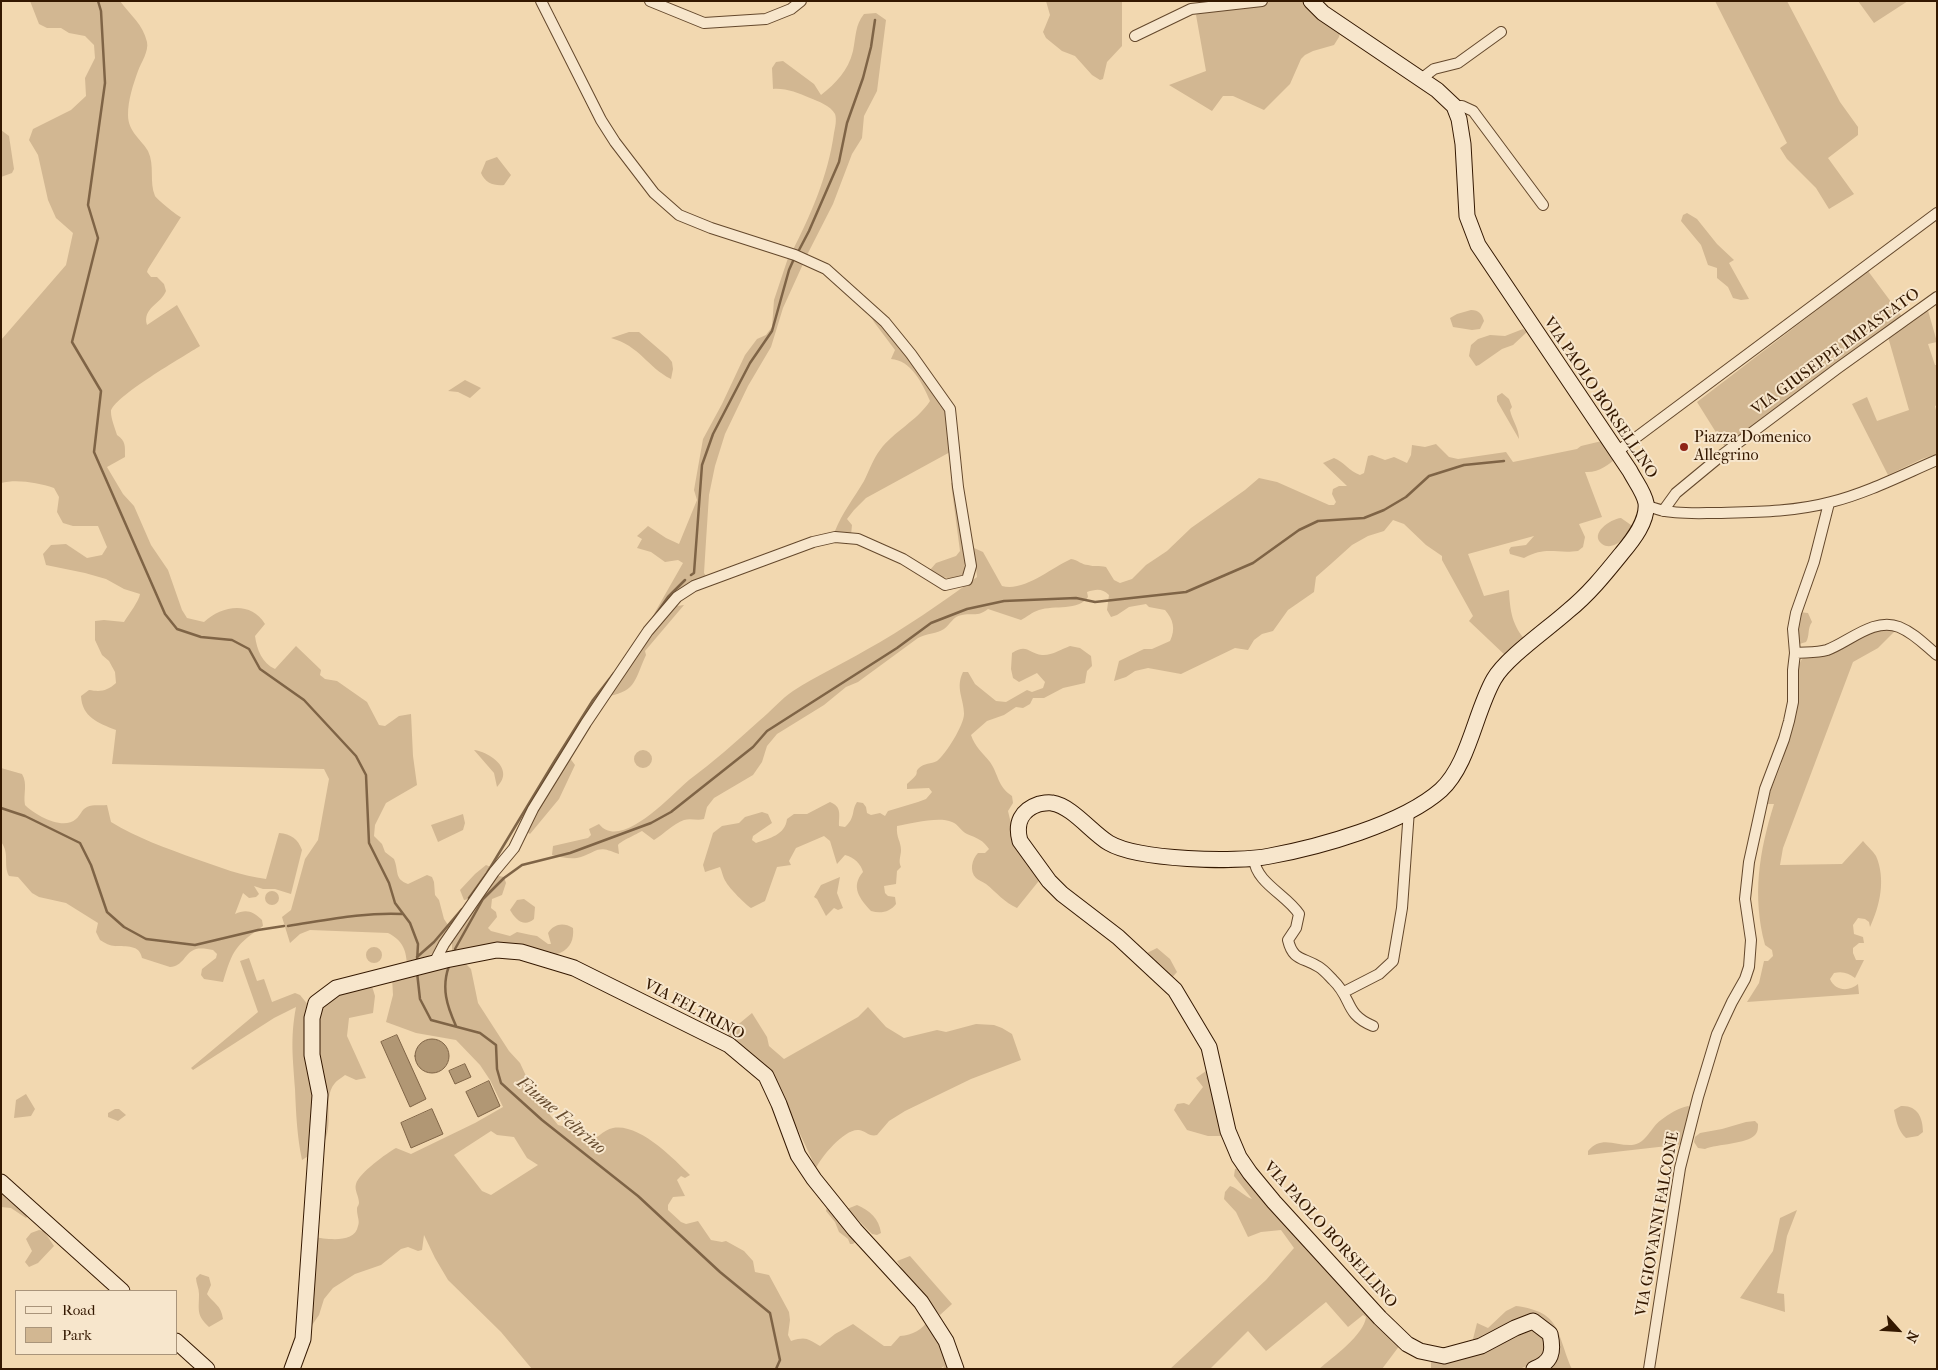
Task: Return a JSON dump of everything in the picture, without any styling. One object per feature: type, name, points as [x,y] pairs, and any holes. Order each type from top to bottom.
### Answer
[{"type":"street","points":[[434,963],[444,944],[494,872],[514,848],[533,809],[586,723],[648,631],[677,597],[694,586],[814,542],[835,537],[858,539],[903,559],[945,585],[967,580],[971,566],[958,487],[950,409],[911,354],[885,322],[826,269],[796,256],[711,228],[679,215],[666,205],[629,162],[601,120],[542,1]]},
{"type":"street","points":[[650,1],[704,23],[766,19],[791,9],[802,1]]},
{"type":"street","points":[[1135,36],[1191,9],[1262,1]]},
{"type":"street","points":[[1311,1],[1323,14],[1437,90],[1454,106],[1462,106],[1473,111],[1543,205]]},
{"type":"street","points":[[1420,80],[1434,68],[1458,63],[1502,32]]},
{"type":"street","name":"VIA PAOLO BORSELLINO","points":[[1454,106],[1459,119],[1463,144],[1467,216],[1478,245],[1618,451],[1642,493],[1646,505],[1637,533],[1594,588],[1507,663],[1494,678],[1469,741],[1451,779],[1440,790],[1409,810],[1381,824],[1328,842],[1254,859],[1155,855],[1120,849],[1095,834],[1070,811],[1053,803],[1046,803],[1026,810],[1020,817],[1018,825],[1020,841],[1049,882],[1118,937],[1175,990],[1209,1047],[1228,1131],[1239,1157],[1262,1189],[1380,1318],[1407,1344],[1420,1351],[1444,1356],[1481,1346],[1533,1321],[1550,1334],[1552,1343],[1552,1354],[1544,1365],[1534,1369]]},
{"type":"street","points":[[1618,451],[1891,249],[1937,212]]},
{"type":"street","name":"VIA GIUSEPPE IMPASTATO","points":[[1663,511],[1676,493],[1722,456],[1838,368],[1937,297]]},
{"type":"street","points":[[1646,505],[1663,511],[1699,513],[1788,510],[1847,498],[1933,462],[1937,472]]},
{"type":"street","name":"VIA GIOVANNI FALCONE","points":[[1649,1369],[1680,1168],[1698,1097],[1717,1034],[1745,979],[1749,967],[1751,940],[1746,899],[1749,862],[1765,789],[1789,721],[1793,702],[1796,613],[1814,562],[1829,503]]},
{"type":"street","points":[[1795,653],[1826,650],[1869,629],[1885,625],[1896,626],[1914,635],[1937,655]]},
{"type":"street","points":[[1344,992],[1388,968],[1393,961],[1402,908],[1409,810]]},
{"type":"street","points":[[1254,859],[1257,873],[1286,898],[1299,914],[1296,928],[1288,940],[1292,951],[1299,959],[1320,968],[1344,992],[1352,1011],[1359,1018],[1374,1026]]},
{"type":"street","name":"VIA FELTRINO","points":[[292,1369],[303,1339],[320,1096],[312,1055],[312,1018],[316,1003],[336,988],[434,963],[497,950],[521,952],[574,968],[730,1044],[766,1076],[779,1104],[798,1155],[814,1179],[855,1230],[921,1302],[946,1341],[956,1369]]},
{"type":"street","points":[[1,1182],[121,1290]]},
{"type":"street","points":[[178,1343],[207,1369]]},
{"type":"green space","points":[[30,1],[120,1],[139,25],[145,36],[147,46],[131,93],[128,109],[130,126],[150,156],[152,185],[155,196],[181,217],[148,269],[147,272],[151,277],[157,277],[164,284],[166,291],[149,310],[146,319],[147,325],[177,305],[200,346],[135,387],[114,406],[111,412],[112,418],[117,435],[124,444],[125,457],[107,467],[123,494],[134,506],[151,545],[168,570],[182,610],[187,618],[204,622],[211,616],[228,609],[244,609],[252,612],[265,624],[255,636],[261,656],[270,666],[275,669],[296,646],[321,670],[320,675],[325,679],[337,681],[367,702],[379,725],[385,726],[399,716],[411,714],[413,756],[417,785],[386,803],[375,825],[374,836],[382,844],[385,852],[394,859],[401,880],[408,884],[427,875],[432,877],[435,895],[439,900],[444,919],[450,928],[434,952],[424,958],[407,964],[406,954],[402,946],[397,939],[388,933],[310,930],[300,934],[290,943],[282,917],[291,910],[305,859],[318,840],[329,779],[324,769],[112,764],[116,730],[97,722],[84,709],[81,696],[89,690],[104,690],[116,683],[115,672],[109,661],[102,655],[95,640],[95,621],[124,622],[140,594],[124,589],[106,579],[46,565],[43,554],[51,545],[66,544],[87,558],[102,555],[107,547],[98,526],[73,526],[63,523],[57,512],[59,497],[54,488],[28,482],[14,481],[1,483],[1,340],[66,265],[73,233],[56,218],[48,200],[38,155],[29,140],[33,129],[71,110],[86,96],[85,78],[95,58],[94,45],[85,36],[69,33],[61,28],[47,28],[39,24]]},
{"type":"green space","points":[[1046,1],[1122,1],[1122,46],[1107,62],[1103,79],[1100,80],[1092,75],[1075,56],[1062,51],[1046,38],[1043,32],[1050,15]]},
{"type":"green space","points":[[1277,1],[1302,1],[1340,32],[1334,45],[1313,51],[1301,59],[1290,84],[1264,110],[1233,96],[1223,96],[1212,111],[1169,85],[1206,71],[1196,15],[1199,12]]},
{"type":"green space","points":[[1715,1],[1787,1],[1840,102],[1858,127],[1858,135],[1828,158],[1854,194],[1829,209],[1816,188],[1787,159],[1780,148],[1787,143]]},
{"type":"green space","points":[[1858,1],[1908,1],[1874,23]]},
{"type":"green space","points":[[876,13],[886,20],[877,91],[864,116],[862,138],[852,154],[833,204],[806,257],[792,252],[823,180],[828,164],[836,116],[831,109],[817,101],[792,91],[773,89],[772,68],[776,62],[783,61],[814,84],[821,95],[845,71],[851,58],[857,27],[861,18],[864,14]]},
{"type":"green space","points":[[1,130],[9,136],[14,169],[12,173],[1,177]]},
{"type":"green space","points":[[497,157],[511,175],[504,185],[490,183],[481,173],[486,161]]},
{"type":"green space","points":[[1687,213],[1697,219],[1717,244],[1734,260],[1729,263],[1749,299],[1733,298],[1728,287],[1717,278],[1717,268],[1708,265],[1701,245],[1681,221],[1683,215]]},
{"type":"green space","points":[[788,258],[803,264],[783,308],[771,347],[748,386],[725,434],[715,466],[709,495],[704,573],[708,579],[646,628],[683,563],[678,560],[665,562],[651,552],[637,548],[642,539],[637,536],[648,526],[679,544],[697,500],[694,490],[703,439],[745,355],[757,339],[766,335],[772,327],[774,300]]},
{"type":"green space","points":[[1868,271],[1903,318],[1727,450],[1697,402]]},
{"type":"green space","points":[[861,301],[911,361],[946,411],[952,451],[866,498],[847,519],[852,525],[851,535],[837,534],[835,531],[838,524],[864,481],[873,461],[886,443],[919,414],[930,401],[924,387],[910,368],[898,360],[891,359],[895,350]]},
{"type":"green space","points":[[1927,307],[1937,342],[1928,344],[1935,365],[1937,365],[1937,405],[1935,406],[1937,414],[1937,454],[1888,475],[1852,404],[1867,397],[1877,421],[1909,410],[1888,337]]},
{"type":"green space","points":[[1471,310],[1480,313],[1482,316],[1484,321],[1480,329],[1472,330],[1453,327],[1450,318]]},
{"type":"green space","points":[[1523,329],[1527,332],[1513,345],[1502,349],[1479,365],[1476,366],[1469,356],[1471,345],[1478,339],[1490,335],[1505,336]]},
{"type":"green space","points":[[629,332],[639,332],[668,357],[672,362],[673,369],[671,379],[629,346],[611,338]]},
{"type":"green space","points":[[465,380],[481,388],[470,398],[458,392],[448,391]]},
{"type":"green space","points":[[1502,393],[1509,399],[1512,407],[1510,410],[1519,439],[1497,401],[1497,396]]},
{"type":"green space","points":[[1606,440],[1618,457],[1599,470],[1585,472],[1602,517],[1579,524],[1585,537],[1583,547],[1578,551],[1570,552],[1539,552],[1524,558],[1510,554],[1509,550],[1511,547],[1526,545],[1534,536],[1468,554],[1484,596],[1509,590],[1513,617],[1521,635],[1526,641],[1507,657],[1469,621],[1473,616],[1442,560],[1442,556],[1426,545],[1404,524],[1393,520],[1384,531],[1368,536],[1352,545],[1316,577],[1314,592],[1288,610],[1273,631],[1262,634],[1254,640],[1248,650],[1235,648],[1181,674],[1148,668],[1135,671],[1126,677],[1114,681],[1119,661],[1144,649],[1152,649],[1170,641],[1173,624],[1165,610],[1149,607],[1146,604],[1129,607],[1111,617],[1107,610],[1109,595],[1101,590],[1087,592],[1088,597],[1079,604],[1039,610],[1021,620],[988,609],[978,614],[959,616],[941,631],[918,638],[858,682],[846,687],[824,705],[777,734],[767,746],[762,762],[753,775],[714,798],[707,807],[704,819],[684,820],[654,840],[642,831],[618,845],[619,854],[602,849],[578,858],[552,855],[553,846],[588,838],[591,835],[589,829],[599,824],[608,831],[620,831],[646,818],[789,694],[894,633],[977,577],[974,548],[983,552],[1002,586],[1019,586],[1071,559],[1086,565],[1106,567],[1114,580],[1120,583],[1132,579],[1146,565],[1167,551],[1191,528],[1259,478],[1277,482],[1329,505],[1334,505],[1336,502],[1332,494],[1333,489],[1339,486],[1347,486],[1323,463],[1334,458],[1360,475],[1364,473],[1368,456],[1372,455],[1385,460],[1394,457],[1407,463],[1411,455],[1412,445],[1425,447],[1436,444],[1449,457],[1458,459],[1506,452],[1513,462],[1577,449],[1581,446]]},
{"type":"green space","points":[[956,481],[966,556],[963,574],[959,577],[951,578],[930,573],[930,570],[936,563],[956,556],[960,551],[951,483]]},
{"type":"green space","points":[[1621,518],[1631,525],[1628,534],[1620,542],[1611,546],[1602,544],[1598,536],[1599,532],[1607,524]]},
{"type":"green space","points":[[684,605],[645,651],[646,655],[637,677],[630,687],[618,694],[609,696],[642,648],[671,611],[677,606]]},
{"type":"green space","points":[[1799,612],[1808,613],[1812,622],[1806,642],[1796,645]]},
{"type":"green space","points":[[1882,627],[1895,631],[1878,648],[1853,662],[1783,848],[1780,865],[1842,864],[1863,841],[1876,856],[1881,874],[1877,910],[1870,927],[1869,922],[1865,919],[1858,918],[1853,925],[1854,934],[1863,937],[1864,943],[1859,943],[1853,948],[1853,953],[1856,960],[1864,960],[1855,978],[1840,972],[1834,973],[1830,979],[1835,986],[1842,989],[1851,988],[1858,984],[1859,994],[1747,1002],[1759,983],[1764,961],[1768,961],[1773,956],[1772,950],[1765,945],[1761,927],[1758,892],[1759,874],[1764,839],[1774,804],[1768,804],[1767,800],[1781,765],[1791,731],[1798,666],[1802,659],[1810,655]]},
{"type":"green space","points":[[1070,646],[1080,648],[1091,656],[1092,666],[1087,671],[1085,683],[1063,688],[1044,698],[1033,698],[1030,704],[1023,708],[1016,707],[1004,715],[987,721],[971,735],[990,762],[1001,784],[1012,796],[1013,803],[1008,811],[1013,832],[1042,877],[1017,908],[974,875],[972,865],[974,858],[978,853],[985,853],[989,849],[987,846],[980,840],[965,833],[954,823],[946,820],[932,820],[897,826],[901,847],[901,867],[897,871],[896,884],[884,886],[885,893],[888,896],[895,897],[896,904],[885,912],[871,911],[863,902],[857,888],[859,877],[863,872],[861,866],[857,861],[845,855],[837,864],[830,841],[824,836],[796,848],[789,861],[791,865],[777,867],[765,901],[751,908],[728,885],[720,867],[705,872],[703,865],[713,833],[722,826],[739,823],[745,817],[762,812],[768,814],[772,823],[753,836],[752,840],[756,843],[780,832],[787,819],[794,814],[807,814],[830,802],[838,809],[839,826],[845,827],[851,820],[857,802],[863,803],[867,813],[871,815],[880,813],[885,816],[888,811],[926,799],[932,792],[929,788],[907,789],[907,784],[917,774],[917,770],[921,766],[937,761],[941,757],[958,732],[964,714],[960,688],[963,672],[968,672],[975,684],[996,701],[1006,702],[1027,690],[1032,692],[1043,688],[1045,682],[1037,673],[1019,682],[1013,678],[1011,669],[1012,653],[1017,650],[1027,649],[1037,654],[1045,655]]},
{"type":"green space","points":[[474,750],[492,757],[502,768],[503,778],[497,787],[494,773]]},
{"type":"green space","points":[[643,750],[649,753],[652,759],[649,765],[643,768],[637,765],[634,759],[637,753]]},
{"type":"green space","points":[[569,757],[575,765],[559,799],[530,834],[527,832],[528,827]]},
{"type":"green space","points":[[1,768],[22,774],[25,782],[25,805],[42,817],[57,822],[70,822],[76,819],[87,807],[107,805],[111,822],[131,833],[196,859],[248,876],[266,879],[279,833],[290,836],[296,840],[302,850],[291,894],[275,889],[263,889],[254,886],[259,894],[256,897],[249,898],[243,893],[235,914],[246,911],[252,913],[262,920],[263,926],[236,949],[223,982],[204,979],[201,975],[202,969],[216,958],[217,954],[213,950],[196,949],[189,953],[178,965],[170,967],[142,958],[135,948],[108,944],[100,940],[96,932],[98,923],[66,903],[39,897],[32,893],[18,877],[9,876],[6,868],[5,850],[1,842]]},
{"type":"green space","points":[[463,814],[465,823],[463,830],[438,842],[431,825]]},
{"type":"green space","points":[[486,865],[493,868],[469,899],[464,900],[460,890]]},
{"type":"green space","points":[[499,876],[504,877],[506,883],[502,895],[492,899],[491,908],[496,912],[497,917],[488,928],[491,931],[510,936],[517,932],[537,936],[551,944],[548,933],[550,930],[556,926],[566,925],[573,928],[573,936],[567,949],[554,954],[504,946],[475,947],[452,951],[452,942],[495,878]]},
{"type":"green space","points":[[840,877],[837,893],[843,908],[838,910],[834,908],[826,916],[814,897],[821,885]]},
{"type":"green space","points":[[269,891],[275,891],[279,898],[275,905],[269,905],[265,901],[265,895]]},
{"type":"green space","points":[[524,899],[535,907],[534,919],[527,923],[517,919],[510,910],[517,900]]},
{"type":"green space","points":[[374,947],[380,949],[382,955],[380,961],[374,963],[368,961],[366,955],[368,949]]},
{"type":"green space","points":[[1157,948],[1170,959],[1177,972],[1170,980],[1147,953]]},
{"type":"green space","points":[[249,958],[257,981],[264,979],[272,1002],[295,993],[300,995],[309,1006],[313,1085],[310,1155],[302,1160],[297,1124],[293,1058],[293,1029],[296,1007],[274,1018],[193,1070],[191,1068],[258,1012],[240,961]]},
{"type":"green space","points":[[463,961],[471,969],[478,1003],[509,1051],[520,1063],[527,1078],[558,1125],[570,1128],[586,1143],[613,1128],[634,1131],[655,1143],[674,1160],[690,1175],[685,1178],[681,1176],[677,1180],[685,1196],[673,1197],[668,1205],[668,1210],[686,1224],[698,1221],[711,1240],[726,1241],[744,1251],[753,1261],[755,1272],[769,1275],[789,1312],[788,1335],[791,1341],[807,1339],[820,1346],[835,1334],[853,1324],[884,1346],[891,1346],[900,1336],[920,1329],[929,1319],[955,1369],[943,1369],[944,1366],[940,1369],[532,1369],[501,1332],[448,1280],[424,1235],[422,1250],[418,1251],[408,1247],[401,1249],[381,1265],[355,1274],[333,1288],[324,1299],[319,1315],[308,1331],[314,1237],[339,1239],[352,1236],[356,1232],[359,1224],[357,1208],[359,1203],[356,1184],[362,1174],[396,1148],[411,1154],[475,1123],[503,1107],[490,1080],[480,1065],[456,1040],[416,1033],[386,1022],[393,995],[392,977]],"holes":[[[491,1131],[497,1135],[514,1137],[527,1158],[538,1165],[491,1195],[482,1191],[454,1155]]]},
{"type":"green space","points":[[371,983],[375,996],[373,1013],[349,1018],[347,1036],[366,1078],[356,1080],[345,1075],[335,1083],[329,1098],[327,1134],[317,1152],[320,1087],[319,1007],[336,993]]},
{"type":"green space","points":[[868,1007],[886,1027],[904,1038],[937,1030],[946,1032],[976,1024],[994,1025],[1012,1034],[1021,1060],[971,1079],[905,1111],[889,1121],[877,1135],[859,1130],[847,1134],[828,1151],[816,1168],[776,1083],[723,1037],[752,1013],[767,1037],[769,1046],[784,1059],[858,1017]]},
{"type":"green space","points":[[1206,1071],[1225,1136],[1208,1136],[1187,1130],[1174,1110],[1177,1104],[1184,1103],[1189,1105],[1203,1087],[1196,1078]]},
{"type":"green space","points":[[26,1094],[35,1109],[31,1116],[14,1118],[16,1100]]},
{"type":"green space","points":[[1688,1106],[1692,1108],[1685,1144],[1588,1155],[1588,1151],[1598,1143],[1637,1144],[1661,1120]]},
{"type":"green space","points":[[1901,1106],[1907,1106],[1918,1113],[1922,1121],[1923,1132],[1918,1136],[1906,1138],[1901,1132],[1894,1110]]},
{"type":"green space","points":[[119,1109],[126,1115],[118,1121],[108,1117],[108,1113]]},
{"type":"green space","points":[[1755,1121],[1758,1124],[1757,1133],[1751,1138],[1705,1149],[1698,1148],[1694,1142],[1695,1137],[1700,1133]]},
{"type":"green space","points":[[1239,1168],[1400,1345],[1382,1369],[1319,1369],[1354,1338],[1364,1324],[1366,1317],[1363,1315],[1348,1327],[1326,1302],[1266,1351],[1248,1331],[1210,1369],[1170,1369],[1266,1280],[1294,1248],[1281,1230],[1261,1232],[1248,1237],[1236,1212],[1224,1199],[1225,1192],[1230,1186],[1252,1199],[1234,1176],[1235,1169]]},
{"type":"green space","points":[[1,1185],[29,1215],[26,1218],[11,1208],[1,1207]]},
{"type":"green space","points":[[828,1204],[857,1240],[853,1244],[850,1244],[848,1239],[839,1232],[835,1222],[826,1211]]},
{"type":"green space","points":[[857,1205],[873,1216],[878,1223],[881,1233],[877,1235],[872,1234],[847,1209]]},
{"type":"green space","points":[[1797,1210],[1787,1236],[1777,1293],[1784,1294],[1785,1312],[1740,1298],[1773,1251],[1780,1218]]},
{"type":"green space","points":[[39,1230],[44,1231],[54,1246],[38,1263],[29,1267],[25,1262],[32,1251],[26,1239],[31,1233]]},
{"type":"green space","points":[[910,1256],[952,1304],[940,1315],[897,1261]]},
{"type":"green space","points":[[200,1274],[209,1277],[211,1285],[207,1294],[219,1308],[223,1319],[209,1327],[199,1312],[199,1292],[196,1278]]},
{"type":"green space","points":[[1516,1306],[1542,1313],[1550,1319],[1559,1335],[1572,1369],[1544,1369],[1554,1358],[1559,1348],[1557,1338],[1547,1325],[1472,1343],[1477,1323],[1488,1328],[1506,1311]]},
{"type":"green space","points":[[1527,1326],[1544,1336],[1547,1353],[1530,1365],[1519,1369],[1431,1369],[1431,1361],[1426,1358]]},
{"type":"shaded area","points":[[397,1035],[426,1099],[410,1107],[381,1042]]},
{"type":"shaded area","points":[[432,1039],[439,1040],[444,1044],[448,1049],[448,1063],[444,1068],[439,1072],[432,1073],[425,1072],[420,1068],[416,1063],[415,1056],[416,1049],[420,1044],[425,1040]]},
{"type":"shaded area","points":[[465,1064],[471,1077],[455,1084],[449,1071]]},
{"type":"shaded area","points":[[489,1081],[500,1106],[478,1117],[466,1092]]},
{"type":"shaded area","points":[[432,1109],[443,1134],[411,1148],[401,1123]]},
{"type":"waterway","points":[[98,1],[101,11],[105,83],[88,205],[98,238],[72,342],[101,391],[94,452],[165,614],[177,629],[201,637],[232,640],[249,649],[260,669],[304,700],[356,756],[366,775],[369,843],[389,883],[395,903],[410,923],[418,944],[417,962]]},
{"type":"waterway","points":[[798,252],[839,162],[847,123],[863,78],[871,47],[875,20]]},
{"type":"waterway","points":[[691,575],[694,573],[702,465],[713,434],[750,363],[772,331],[793,261]]},
{"type":"waterway","points":[[455,949],[483,899],[504,878],[522,865],[570,853],[651,823],[671,812],[753,747],[767,731],[897,648],[931,623],[967,609],[1004,601],[1076,598],[1095,602],[1186,592],[1253,563],[1299,530],[1318,521],[1364,518],[1384,510],[1406,497],[1429,476],[1464,465],[1504,461]]},
{"type":"waterway","points":[[654,617],[668,597],[685,580]]},
{"type":"waterway","points":[[469,898],[487,873],[593,700],[614,673]]},
{"type":"waterway","name":"Fiume Feltrino","points":[[1,808],[25,816],[80,843],[91,865],[107,912],[124,927],[146,939],[195,945],[258,930],[284,926]]},
{"type":"waterway","points":[[417,957],[434,942],[462,909]]},
{"type":"waterway","name":"Fiume Feltrino","points":[[288,926],[360,915],[403,914]]},
{"type":"waterway","points":[[449,966],[445,989],[456,1026]]},
{"type":"waterway","name":"Fiume Feltrino","points":[[417,972],[420,999],[431,1020],[480,1033],[496,1045],[497,1069],[501,1083],[542,1120],[638,1196],[720,1272],[770,1313],[780,1360],[776,1369]]},
{"type":"place","name":"Piazza Domenico Allegrino","points":[[1684,447]]}]
